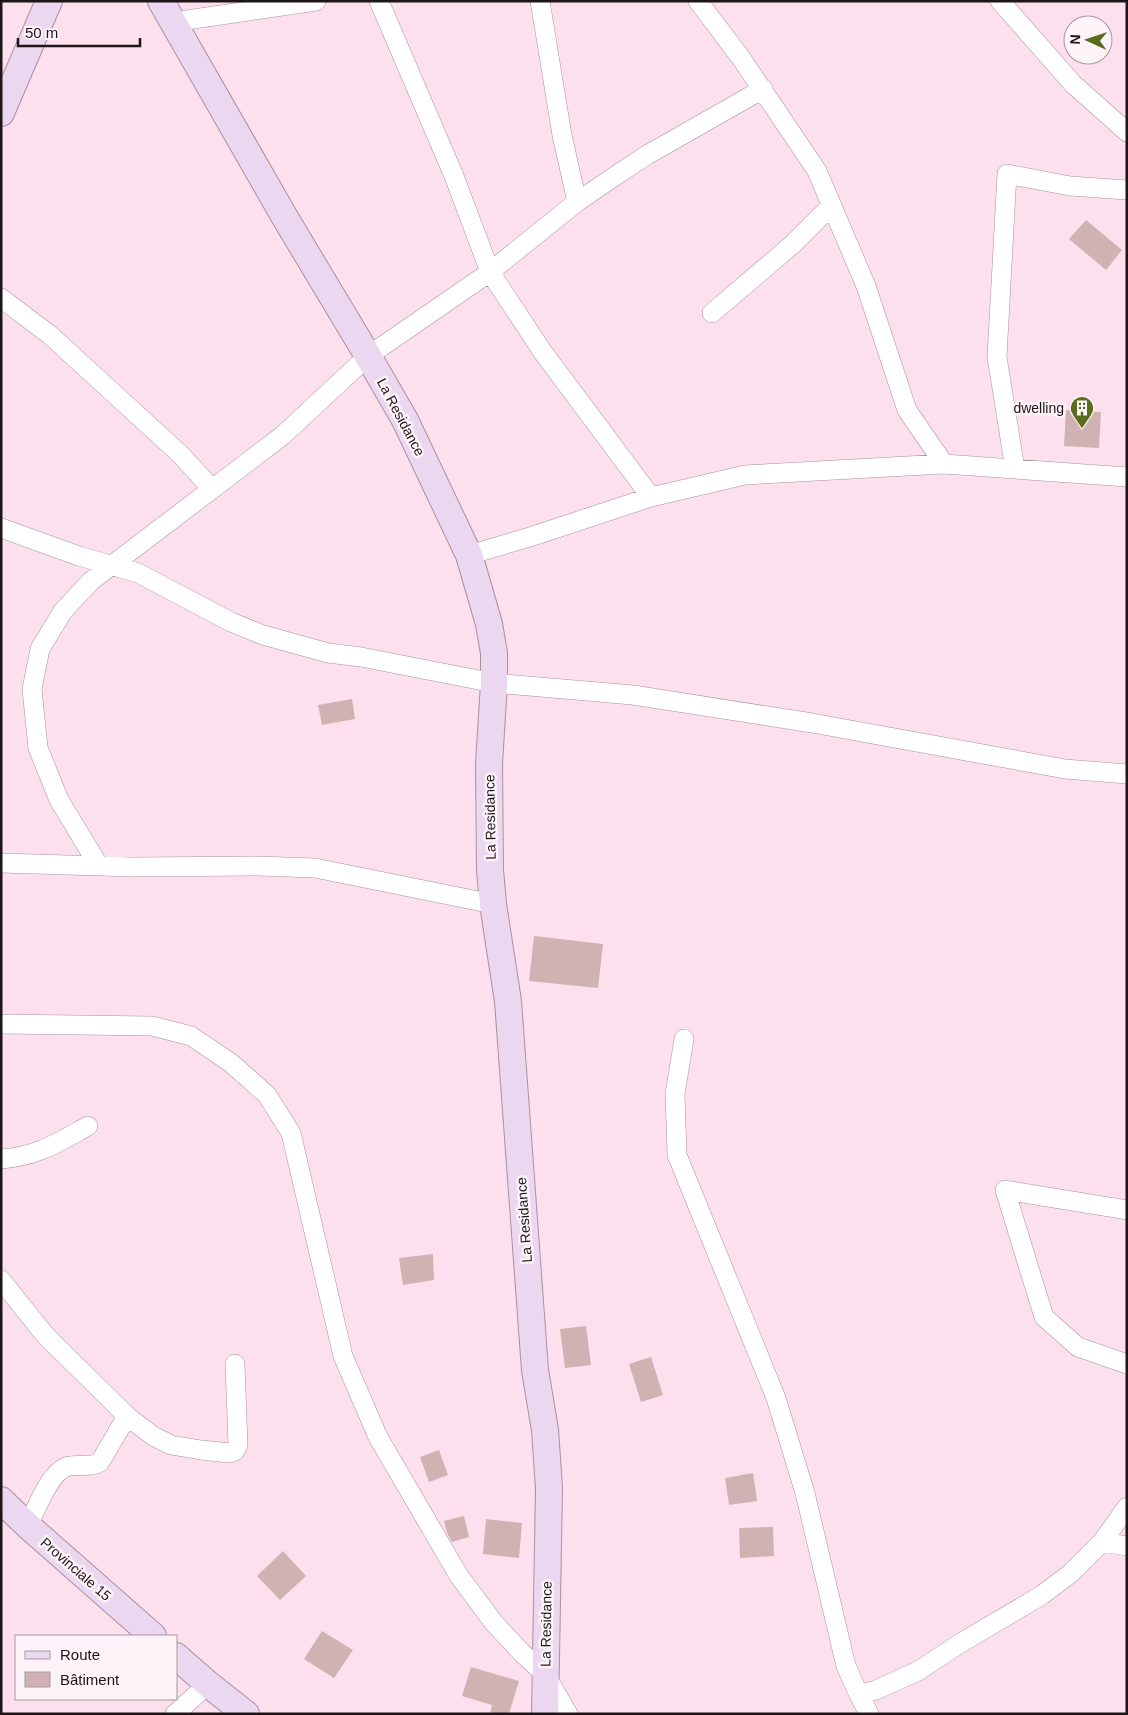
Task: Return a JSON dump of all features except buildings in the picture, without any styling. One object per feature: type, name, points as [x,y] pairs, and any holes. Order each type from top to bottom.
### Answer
[{"type":"street","points":[[1,112],[49,1]]},
{"type":"street","points":[[167,12],[316,1]]},
{"type":"street","points":[[379,1],[454,176],[490,272],[542,351],[651,497]]},
{"type":"street","points":[[540,1],[562,135],[577,202]]},
{"type":"street","points":[[698,1],[763,89],[818,171],[866,286],[907,410],[944,464]]},
{"type":"street","points":[[1000,1],[1073,84],[1124,123]]},
{"type":"street","name":"La Residance","points":[[167,12],[284,216],[405,420],[468,555],[489,624],[494,653],[489,764],[489,834],[493,904],[508,1001],[535,1370],[545,1430],[549,1479],[545,1714]]},
{"type":"street","points":[[99,866],[59,800],[38,748],[32,689],[40,649],[63,611],[91,581],[282,436],[368,356],[490,272],[577,202],[647,155],[763,89]]},
{"type":"street","points":[[1015,469],[998,357],[1007,174],[1070,186],[1127,190]]},
{"type":"street","points":[[712,313],[793,244],[832,205]]},
{"type":"street","points":[[1,298],[50,335],[181,455],[212,489]]},
{"type":"street","points":[[468,555],[533,536],[651,497],[745,475],[944,464],[1127,477]]},
{"type":"street","points":[[1,528],[79,556],[138,572],[231,622],[263,635],[328,653],[361,657],[494,683],[633,694],[812,723],[1065,769],[1127,774]]},
{"type":"street","points":[[1,863],[315,868],[493,904]]},
{"type":"street","points":[[1,1024],[152,1026],[191,1036],[231,1063],[267,1095],[291,1133],[343,1356],[378,1437],[459,1576],[494,1622],[522,1654],[545,1674],[568,1714]]},
{"type":"street","points":[[684,1039],[675,1094],[677,1155],[776,1398],[804,1493],[846,1666],[869,1714]]},
{"type":"street","points":[[1,1159],[29,1155],[48,1149],[88,1126]]},
{"type":"street","points":[[1127,1210],[1005,1190],[1044,1317],[1078,1347],[1127,1364]]},
{"type":"street","points":[[1,1280],[46,1334],[127,1416],[153,1436],[171,1445],[230,1453],[235,1451],[238,1445],[235,1364]]},
{"type":"street","points":[[28,1526],[54,1476],[64,1468],[95,1465],[100,1462],[127,1416]]},
{"type":"street","name":"Provinciale 15","points":[[1,1500],[153,1635]]},
{"type":"street","points":[[859,1695],[876,1690],[918,1671],[959,1644],[1042,1595],[1071,1573],[1102,1542],[1127,1507]]},
{"type":"street","points":[[1102,1542],[1127,1546]]},
{"type":"street","points":[[178,1658],[246,1714]]},
{"type":"street","points":[[175,1714],[208,1684]]},
{"type":"place","name":"dwelling","points":[[1082,429]]}]
